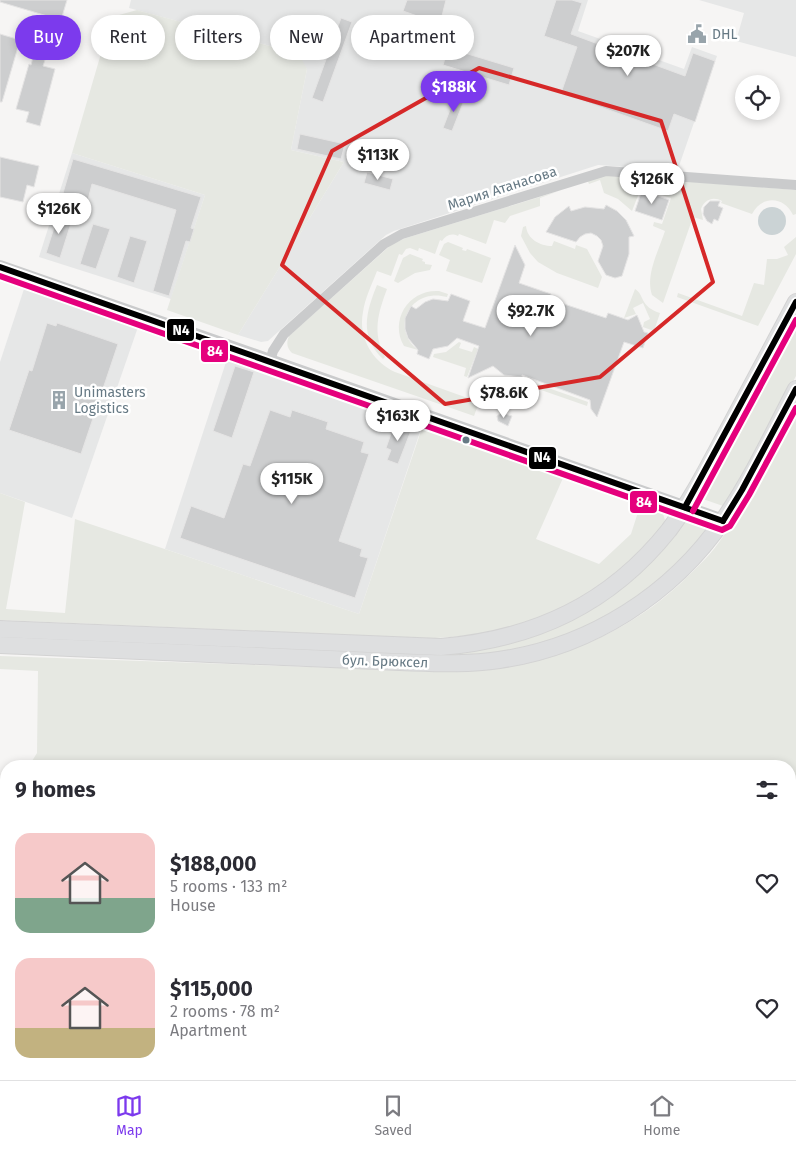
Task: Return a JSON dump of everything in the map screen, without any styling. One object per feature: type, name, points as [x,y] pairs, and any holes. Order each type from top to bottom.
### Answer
[{"type":"main road","name":"бул. Брюксел","points":[[0,629],[441,647],[485,642],[545,625],[571,612],[610,588],[649,554],[685,507],[796,302]]},
{"type":"main road","name":"бул. Брюксел","points":[[0,645],[464,663],[516,658],[553,648],[585,636],[638,606],[659,590],[694,558],[723,521],[742,490],[796,390]]},
{"type":"street","name":"Мария Атанасова","points":[[270,360],[273,351],[284,334],[384,244],[402,234],[606,171],[796,185]]},
{"type":"street","points":[[0,268],[270,360],[723,521]]},
{"type":"highlighted area","points":[[479,68],[661,121],[713,282],[600,377],[445,404],[282,265],[332,151]]},
{"type":"shaded area","points":[[131,0],[588,0],[578,31],[684,69],[692,47],[717,56],[679,166],[669,170],[598,165],[394,231],[386,235],[268,341],[261,342],[238,335],[344,162],[291,150],[307,69],[299,60],[341,60],[341,15],[270,15],[270,46],[260,43],[260,15],[175,15],[175,20],[165,18],[165,15],[155,15],[129,8]]},
{"type":"shaded area","points":[[699,0],[796,0],[796,57],[736,41],[744,13]]},
{"type":"shaded area","points":[[137,10],[155,15],[119,15]]},
{"type":"shaded area","points":[[165,18],[175,20],[175,60],[260,60],[260,43],[270,46],[270,60],[302,60],[307,69],[291,150],[344,162],[238,335],[167,310],[205,195],[72,153],[99,60],[165,60]]},
{"type":"shaded area","points":[[72,153],[205,195],[171,299],[39,257]]},
{"type":"shaded area","points":[[605,175],[796,190],[796,214],[793,215],[784,204],[773,200],[761,203],[752,214],[721,203],[722,201],[719,200],[712,199],[707,201],[701,209],[703,220],[693,217],[663,303],[652,295],[650,279],[665,231],[653,226],[654,222],[662,224],[671,198],[641,188],[632,211],[618,199],[604,193],[600,180],[589,184],[587,179]]},
{"type":"shaded area","points":[[559,191],[540,198],[540,206],[510,216],[505,223],[494,220],[486,244],[459,234],[458,236],[449,235],[442,241],[440,240],[435,254],[419,248],[418,251],[410,248],[406,249],[402,255],[399,254],[391,276],[377,271],[369,291],[362,321],[365,339],[373,355],[395,372],[476,401],[478,405],[474,416],[292,353],[289,349],[287,343],[289,336],[392,244]]},
{"type":"shaded area","points":[[772,207],[782,211],[786,221],[782,231],[772,235],[762,231],[758,221],[762,211]]},
{"type":"shaded area","points":[[526,226],[529,235],[543,245],[552,246],[554,241],[575,249],[576,245],[587,249],[602,277],[598,288],[557,273],[538,262],[530,253],[521,236],[523,227]]},
{"type":"shaded area","points":[[796,237],[796,254],[758,326],[677,297],[678,293],[742,316],[754,283],[764,285],[767,259],[777,259],[788,255],[784,247]]},
{"type":"shaded area","points":[[448,242],[463,248],[462,250],[466,251],[467,249],[491,258],[482,283],[446,271],[450,260],[439,255],[444,244]]},
{"type":"shaded area","points":[[410,254],[423,259],[422,261],[425,264],[432,265],[430,270],[415,273],[398,283],[394,281],[403,258]]},
{"type":"shaded area","points":[[377,285],[387,289],[378,323],[379,340],[385,357],[383,359],[370,342],[367,324],[370,305]]},
{"type":"shaded area","points":[[24,289],[138,327],[72,518],[0,493],[0,362]]},
{"type":"shaded area","points":[[635,289],[645,304],[660,313],[654,331],[643,327],[644,322],[650,319],[643,303],[633,308],[636,314],[624,318]]},
{"type":"shaded area","points":[[439,291],[448,294],[447,297],[435,295],[424,298],[415,303],[408,311],[405,320],[405,330],[409,340],[418,350],[404,346],[399,326],[405,308],[419,295]]},
{"type":"shaded area","points":[[796,314],[796,376],[727,505],[723,506],[700,498],[699,497]]},
{"type":"shaded area","points":[[459,342],[461,343],[459,348],[472,352],[474,347],[478,349],[467,377],[464,376],[466,368],[433,357],[434,354],[446,352]]},
{"type":"shaded area","points":[[227,359],[421,429],[359,614],[165,549]]},
{"type":"shaded area","points":[[520,378],[588,402],[587,406],[518,382]]},
{"type":"shaded area","points":[[796,402],[796,760],[33,760],[37,753],[38,671],[0,669],[0,656],[454,672],[486,670],[547,658],[604,636],[631,621],[657,603],[681,583],[720,542]]},
{"type":"shaded area","points":[[422,428],[563,478],[536,539],[599,564],[631,534],[640,506],[663,514],[665,520],[657,533],[638,552],[592,590],[567,605],[540,617],[483,633],[425,638],[0,620],[0,493],[25,502],[6,609],[65,613],[75,519],[359,614]]},
{"type":"shaded area","points":[[684,521],[707,528],[685,557],[639,597],[592,625],[537,645],[493,654],[454,656],[143,645],[1,636],[389,651],[548,630]]},
{"type":"building","points":[[0,0],[67,0],[62,15],[44,15],[0,2]]},
{"type":"building","points":[[407,0],[446,0],[442,15],[414,15],[403,11]]},
{"type":"building","name":"DHL","points":[[556,0],[572,0],[582,3],[571,34],[685,76],[693,53],[715,61],[695,122],[674,114],[668,131],[561,93],[577,47],[544,36]]},
{"type":"building","points":[[341,18],[351,22],[341,52]]},
{"type":"building","points":[[0,34],[15,38],[15,57],[2,102],[0,102]]},
{"type":"building","points":[[474,56],[514,68],[509,85],[443,65],[444,60],[474,60]]},
{"type":"building","points":[[32,60],[45,60],[43,66],[55,69],[40,126],[26,122],[29,112],[16,109],[29,64],[31,65]]},
{"type":"building","points":[[326,60],[338,60],[323,102],[312,98]]},
{"type":"building","points":[[456,94],[465,98],[452,131],[443,128]]},
{"type":"building","points":[[300,134],[345,144],[341,159],[297,149]]},
{"type":"building","points":[[0,157],[39,166],[34,187],[27,185],[23,202],[0,197]]},
{"type":"building","points":[[73,159],[201,197],[191,228],[194,229],[190,242],[186,241],[169,296],[153,291],[176,210],[92,184],[88,200],[63,193]]},
{"type":"building","points":[[367,172],[393,179],[390,190],[364,183]]},
{"type":"building","points":[[642,190],[669,200],[662,220],[635,211]]},
{"type":"building","points":[[710,201],[720,201],[718,206],[723,208],[718,221],[714,219],[712,224],[707,221],[703,214],[704,207]]},
{"type":"building","points":[[606,205],[617,211],[626,220],[634,236],[629,237],[629,254],[622,276],[615,278],[606,275],[598,261],[603,246],[597,236],[591,233],[585,234],[576,242],[546,232],[555,217],[569,206],[571,211],[585,207],[604,209]]},
{"type":"building","points":[[59,212],[73,217],[60,258],[46,253]]},
{"type":"building","points":[[93,224],[110,229],[96,269],[80,264]]},
{"type":"building","points":[[130,236],[147,241],[134,283],[117,277]]},
{"type":"building","points":[[515,245],[525,265],[519,283],[551,294],[549,299],[606,318],[608,313],[628,320],[637,315],[644,332],[648,333],[643,348],[624,342],[597,417],[591,409],[590,400],[522,375],[522,377],[504,375],[493,366],[468,378],[479,346],[457,338],[448,346],[433,349],[429,359],[417,354],[418,350],[408,338],[405,329],[405,318],[411,306],[416,309],[433,299],[448,301],[451,294],[470,301],[463,321],[485,328]]},
{"type":"building","name":"Unimasters Logistics","points":[[47,323],[56,326],[57,323],[118,344],[81,454],[9,430],[29,370],[32,371]]},
{"type":"building","points":[[235,366],[254,372],[232,438],[213,431]]},
{"type":"building","points":[[270,410],[290,417],[292,410],[328,422],[326,429],[364,442],[361,452],[369,454],[339,541],[362,549],[360,556],[368,558],[355,598],[180,538],[191,506],[224,518],[243,464],[250,466]]},
{"type":"building","points":[[501,413],[512,416],[508,426],[498,421],[497,416]]},
{"type":"building","points":[[395,422],[412,428],[398,464],[387,460],[391,450],[386,448]]},
{"type":"transit line","name":"N4","points":[[0,267],[723,521]]},
{"type":"transit line","name":"84","points":[[0,276],[722,530],[730,526],[749,495],[796,408]]},
{"type":"transit line","name":"N4","points":[[685,507],[796,302]]},
{"type":"transit line","name":"84","points":[[693,511],[796,320]]},
{"type":"transit line","name":"N4","points":[[723,521],[742,490],[796,389]]},
{"type":"place","name":"DHL","points":[[697,34]]},
{"type":"place","name":"Unimasters Logistics","points":[[59,400]]}]
